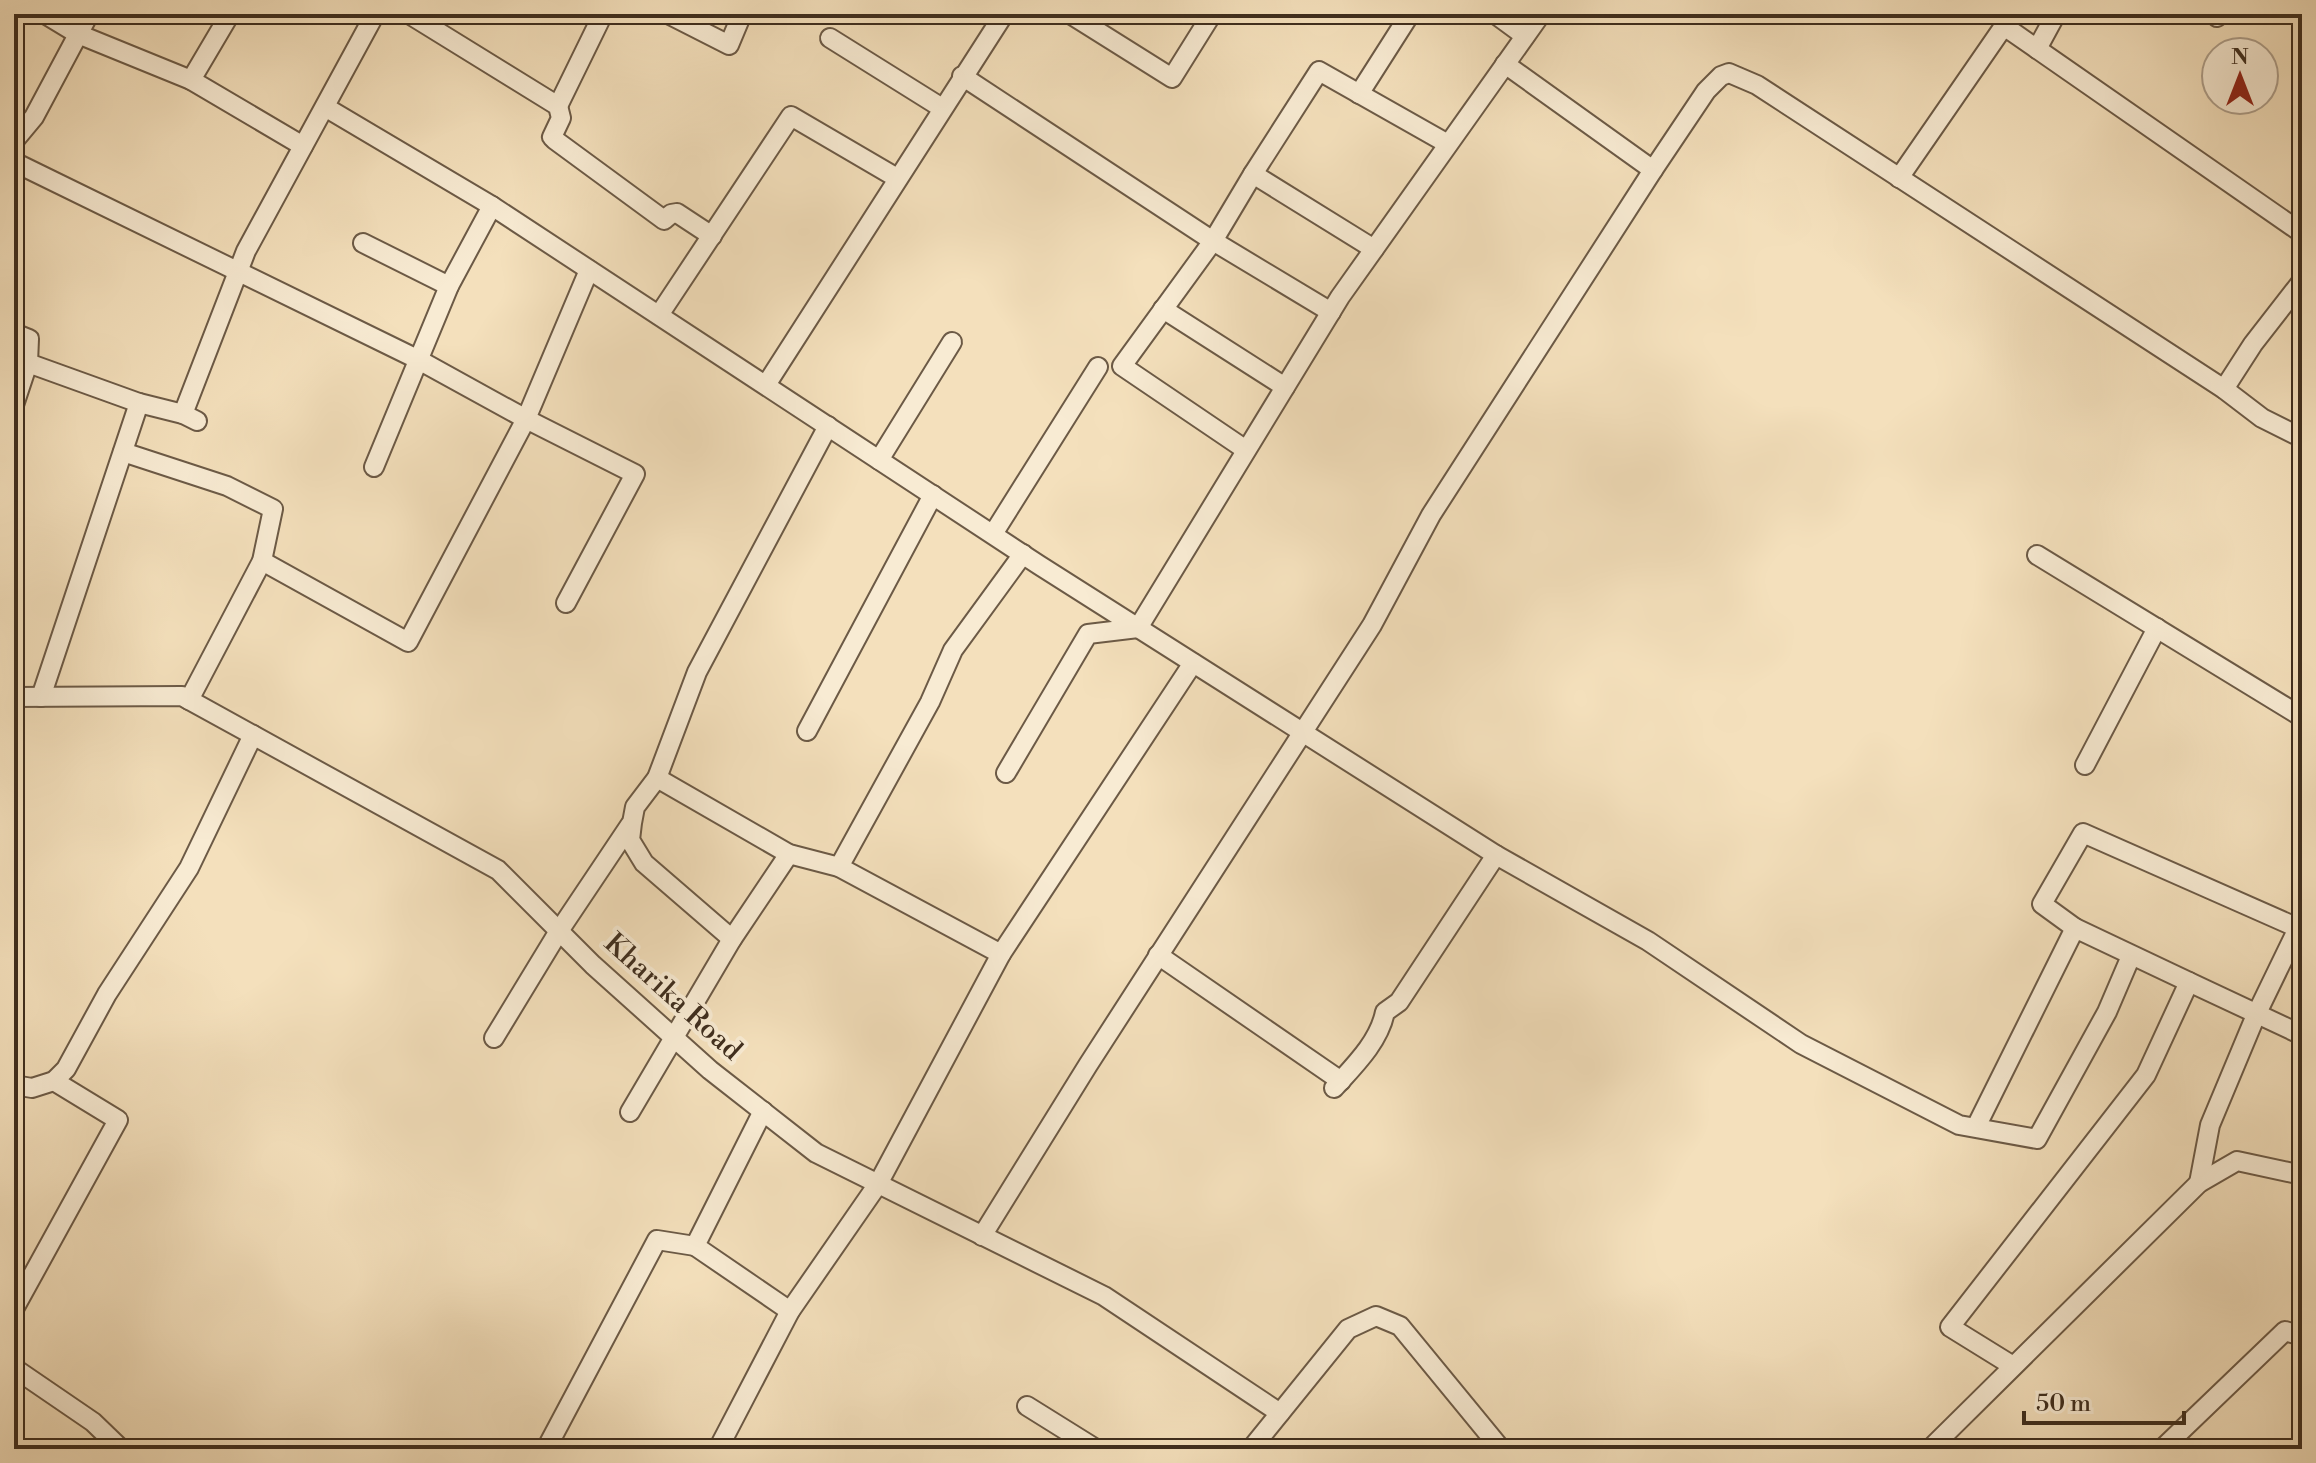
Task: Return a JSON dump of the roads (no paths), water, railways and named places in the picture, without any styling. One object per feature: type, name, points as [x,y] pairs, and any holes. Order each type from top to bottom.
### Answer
[{"type":"street","points":[[45,14],[78,34],[191,80],[303,146]]},
{"type":"street","points":[[14,141],[34,117],[89,14]]},
{"type":"street","points":[[191,80],[230,14]]},
{"type":"street","points":[[28,363],[190,418],[246,251],[375,14]]},
{"type":"street","points":[[409,14],[558,106]]},
{"type":"street","points":[[603,14],[558,106],[561,118],[552,137],[664,220],[677,213],[712,236]]},
{"type":"street","points":[[668,14],[729,45],[742,14]]},
{"type":"street","points":[[766,385],[1004,14]]},
{"type":"street","points":[[1070,14],[1172,78],[1212,14]]},
{"type":"street","points":[[1359,94],[1410,14]]},
{"type":"street","points":[[1495,14],[1525,36]]},
{"type":"street","points":[[1138,628],[1331,312],[1541,14]]},
{"type":"street","points":[[2037,49],[2056,14]]},
{"type":"street","points":[[1899,178],[2004,26],[2302,233]]},
{"type":"street","points":[[830,38],[942,108]]},
{"type":"street","points":[[1505,64],[1653,170]]},
{"type":"street","points":[[1246,450],[1122,366],[1213,241],[1319,71],[1448,144]]},
{"type":"street","points":[[982,1236],[1158,955],[1372,625],[1431,515],[1653,170],[1706,91],[1721,76],[1729,73],[1757,85],[2224,389],[2262,418],[2302,438]]},
{"type":"street","points":[[962,76],[1213,241],[1331,312]]},
{"type":"street","points":[[325,107],[492,206],[1023,554],[1496,855],[1648,941],[1801,1044],[1959,1125],[2037,1139],[2107,1012],[2131,956]]},
{"type":"street","points":[[659,315],[791,116],[897,178]]},
{"type":"street","points":[[14,162],[417,359],[635,474],[566,603]]},
{"type":"street","points":[[1253,174],[1374,249]]},
{"type":"street","points":[[374,467],[449,286],[492,206]]},
{"type":"street","points":[[363,243],[449,286]]},
{"type":"street","points":[[262,561],[408,642],[526,419],[589,270]]},
{"type":"street","points":[[2224,389],[2253,344],[2302,281]]},
{"type":"street","points":[[1163,309],[1285,387]]},
{"type":"street","points":[[14,333],[29,339],[28,363],[14,405]]},
{"type":"street","points":[[879,460],[952,342]]},
{"type":"street","points":[[993,534],[1098,367]]},
{"type":"street","points":[[41,697],[139,403]]},
{"type":"street","points":[[732,939],[644,863],[630,840],[632,823],[635,807],[657,778],[697,672],[828,426]]},
{"type":"street","points":[[123,452],[227,486],[273,509],[262,561],[189,700]]},
{"type":"street","points":[[807,731],[933,495]]},
{"type":"street","points":[[839,867],[930,702],[953,650],[1023,554]]},
{"type":"street","points":[[2037,555],[2302,717]]},
{"type":"street","points":[[1006,773],[1088,634],[1138,628]]},
{"type":"street","points":[[2085,765],[2157,628]]},
{"type":"street","points":[[718,1449],[790,1311],[878,1184],[1001,954],[1193,663]]},
{"type":"street","name":"Kharika Road","points":[[14,697],[182,696],[498,870],[674,1037],[816,1153],[1104,1296],[1280,1413]]},
{"type":"street","points":[[14,1085],[32,1088],[54,1081],[66,1069],[107,994],[189,868],[253,735]]},
{"type":"street","points":[[657,778],[789,854],[839,867],[1001,954]]},
{"type":"street","points":[[494,1038],[559,931],[632,823]]},
{"type":"street","points":[[2199,1183],[2210,1125],[2256,1015],[2300,924],[2083,833],[2042,904],[2075,928],[2256,1015],[2302,1035]]},
{"type":"street","points":[[630,1112],[732,939],[789,854]]},
{"type":"street","points":[[1158,955],[1338,1085],[1382,1027],[1385,1012],[1399,1002],[1496,855]]},
{"type":"street","points":[[1976,1127],[2075,928]]},
{"type":"street","points":[[2013,1366],[1950,1327],[2146,1075],[2189,982]]},
{"type":"street","points":[[14,1309],[118,1120],[54,1081]]},
{"type":"street","points":[[695,1246],[763,1111]]},
{"type":"street","points":[[1930,1449],[2199,1183],[2237,1161],[2302,1175]]},
{"type":"street","points":[[546,1449],[657,1240],[695,1246],[790,1311]]},
{"type":"street","points":[[1251,1449],[1348,1329],[1376,1316],[1400,1326],[1501,1449]]},
{"type":"street","points":[[2162,1449],[2285,1331],[2302,1336]]},
{"type":"street","points":[[14,1368],[93,1422],[121,1449]]},
{"type":"street","points":[[1027,1406],[1096,1449]]}]
